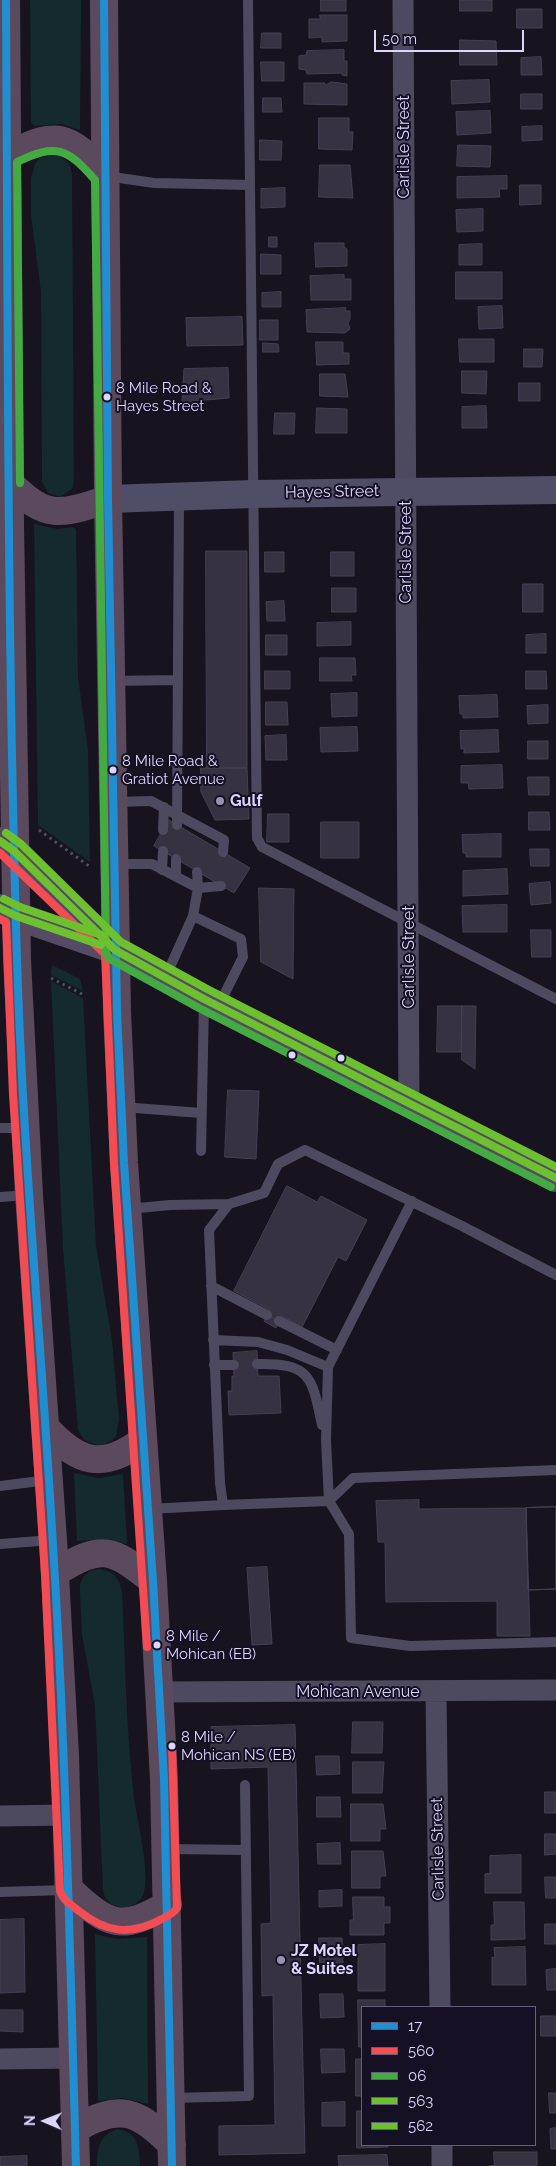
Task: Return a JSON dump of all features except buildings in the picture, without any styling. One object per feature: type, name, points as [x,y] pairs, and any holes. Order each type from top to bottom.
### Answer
[{"type":"highway","points":[[6,0],[3,90],[7,156],[4,315],[10,483],[5,521],[5,567],[12,1128],[29,1195],[53,1540],[70,1890],[76,2166]]},
{"type":"highway","points":[[104,0],[112,802],[102,865],[115,950],[126,1209],[160,1692],[168,1904],[172,2156]]},
{"type":"highway","points":[[7,156],[42,140],[65,141],[89,157],[105,176]]},
{"type":"highway","points":[[10,483],[25,499],[49,511],[74,510],[108,500]]},
{"type":"highway","points":[[46,1428],[62,1445],[91,1460],[106,1460],[143,1440]]},
{"type":"highway","points":[[55,1573],[84,1556],[108,1553],[130,1564],[153,1581]]},
{"type":"highway","points":[[70,1890],[91,1910],[116,1922],[138,1920],[168,1904]]},
{"type":"highway","points":[[75,2129],[106,2113],[128,2113],[153,2125],[172,2156]]},
{"type":"main road","points":[[7,846],[115,950]]},
{"type":"main road","points":[[8,912],[115,950],[211,1002],[556,1178]]},
{"type":"street","name":"Carlisle Street","points":[[403,0],[409,1104]]},
{"type":"street","name":"Hayes Street","points":[[108,500],[254,494],[556,490]]},
{"type":"street","name":"Mohican Avenue","points":[[160,1692],[556,1690]]},
{"type":"street","name":"Carlisle Street","points":[[436,1692],[440,2006]]},
{"type":"street","points":[[0,1816],[67,1815]]},
{"type":"street","points":[[0,2059],[74,2058]]},
{"type":"street","points":[[442,2146],[442,2166]]},
{"type":"lane","points":[[248,0],[254,494],[252,546],[257,838],[262,847],[408,925],[556,999]]},
{"type":"lane","points":[[105,176],[154,183],[250,185]]},
{"type":"lane","points":[[177,820],[179,497]]},
{"type":"lane","points":[[110,681],[178,680]]},
{"type":"lane","points":[[112,802],[151,801],[164,808],[177,820],[199,826],[224,840],[223,852]]},
{"type":"lane","points":[[163,830],[164,808]]},
{"type":"lane","points":[[199,826],[199,838]]},
{"type":"lane","points":[[162,870],[163,851]]},
{"type":"lane","points":[[176,859],[176,877]]},
{"type":"lane","points":[[102,865],[152,864],[198,888],[221,886]]},
{"type":"lane","points":[[165,978],[193,916],[198,888],[198,872]]},
{"type":"lane","points":[[193,916],[241,939],[243,957],[211,1002],[201,1113],[201,1151]]},
{"type":"lane","points":[[121,1107],[201,1113]]},
{"type":"lane","points":[[126,1209],[170,1205],[229,1204],[264,1193],[278,1164],[305,1150],[412,1201],[556,1275]]},
{"type":"lane","points":[[0,1196],[29,1195]]},
{"type":"lane","points":[[412,1201],[328,1367],[326,1440],[329,1501],[349,1534],[351,1638],[410,1646],[556,1642]]},
{"type":"lane","points":[[223,1505],[220,1483],[209,1230],[229,1204]]},
{"type":"lane","points":[[211,1286],[267,1315]]},
{"type":"lane","points":[[279,1321],[337,1350]]},
{"type":"lane","points":[[213,1340],[258,1342],[287,1350],[328,1367]]},
{"type":"lane","points":[[257,1364],[283,1363],[299,1370],[314,1385],[326,1440]]},
{"type":"lane","points":[[214,1365],[234,1365]]},
{"type":"lane","points":[[148,1510],[329,1501],[354,1478],[556,1470]]},
{"type":"lane","points":[[0,1486],[49,1480]]},
{"type":"lane","points":[[0,1544],[53,1540]]},
{"type":"lane","points":[[171,2098],[249,2096],[245,1785]]},
{"type":"lane","points":[[166,1849],[246,1850]]},
{"type":"lane","points":[[0,1892],[70,1890]]},
{"type":"path","points":[[37,828],[102,865]]},
{"type":"path","points":[[51,978],[82,994]]},
{"type":"green space","points":[[30,0],[81,0],[80,130],[62,124],[35,126],[31,123]]},
{"type":"green space","points":[[59,155],[70,165],[72,174],[74,482],[72,489],[60,497],[48,493],[42,482],[41,292],[31,215],[31,178],[35,164],[45,156]]},
{"type":"green space","points":[[34,524],[58,529],[72,527],[76,529],[78,677],[88,750],[90,862],[38,825]]},
{"type":"green space","points":[[52,965],[80,979],[83,991],[51,975]]},
{"type":"green space","points":[[51,981],[83,998],[96,1246],[112,1340],[119,1419],[116,1436],[111,1441],[100,1446],[84,1440],[78,1430],[63,1249]]},
{"type":"green space","points":[[74,1473],[99,1478],[123,1474],[126,1544],[107,1539],[77,1541]]},
{"type":"green space","points":[[99,1569],[115,1575],[122,1591],[131,1765],[134,1800],[146,1873],[143,1895],[137,1903],[128,1907],[119,1907],[110,1903],[105,1897],[103,1890],[95,1705],[82,1635],[80,1594],[80,1584],[84,1576],[90,1571]]},
{"type":"green space","points":[[95,1934],[116,1939],[147,1937],[148,2104],[122,2098],[99,2101],[98,2099]]},
{"type":"green space","points":[[117,2129],[134,2137],[138,2147],[140,2166],[97,2166],[100,2143],[106,2135]]},
{"type":"transit line","name":"17","points":[[6,0],[10,599],[17,959],[28,1179],[49,1473],[61,1701],[76,2166]]},
{"type":"transit line","name":"17","points":[[104,0],[108,499],[117,1012],[124,1163],[153,1581],[164,1779],[172,2166]]},
{"type":"transit line","name":"06","points":[[20,483],[17,162],[42,152],[51,151],[68,155],[95,180],[106,954],[110,959],[199,1008],[551,1187]]},
{"type":"transit line","name":"562","points":[[6,833],[21,844],[121,942],[209,990],[556,1167]]},
{"type":"transit line","name":"563","points":[[0,841],[14,851],[115,950],[204,999],[556,1178]]},
{"type":"transit line","name":"560","points":[[0,853],[105,954],[114,1164],[147,1647]]},
{"type":"transit line","name":"562","points":[[4,899],[20,907],[104,936]]},
{"type":"transit line","name":"563","points":[[0,908],[16,916],[101,945]]},
{"type":"transit line","name":"560","points":[[0,919],[6,922],[13,1095],[45,1574],[60,1891],[71,1905],[89,1918],[109,1928],[119,1930],[140,1928],[166,1917],[177,1908],[172,1746]]},
{"type":"place","name":"8 Mile Road & Hayes Street","points":[[107,397]]},
{"type":"place","name":"8 Mile Road & Gratiot Avenue","points":[[113,770]]},
{"type":"place","name":"Gulf","points":[[220,801]]},
{"type":"place","name":"8 Mile / Mohican (EB)","points":[[157,1645]]},
{"type":"place","name":"8 Mile / Mohican NS (EB)","points":[[172,1746]]},
{"type":"place","name":"JZ Motel & Suites","points":[[281,1960]]}]
